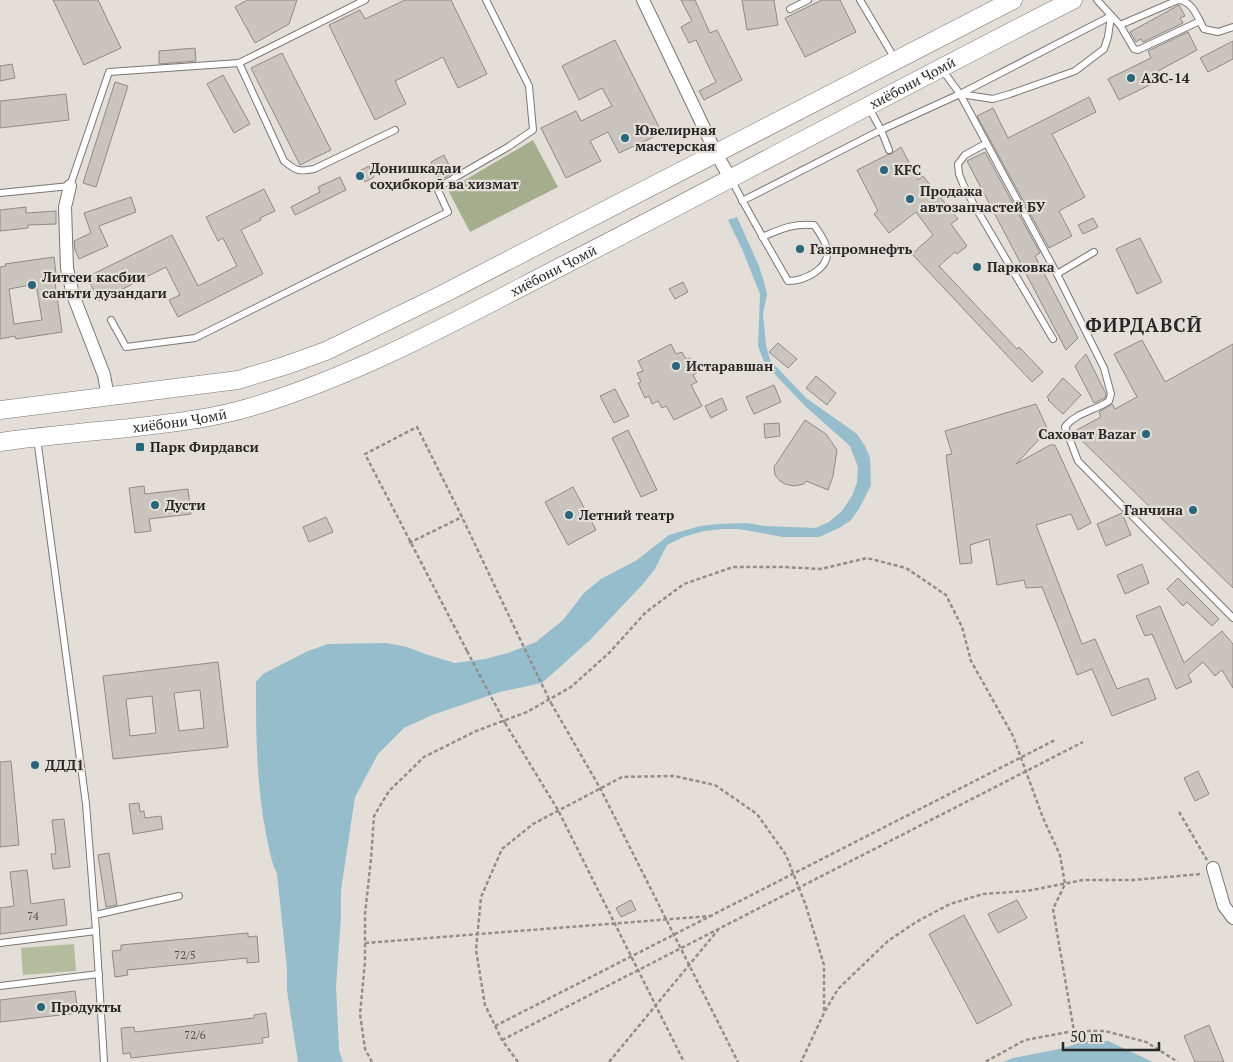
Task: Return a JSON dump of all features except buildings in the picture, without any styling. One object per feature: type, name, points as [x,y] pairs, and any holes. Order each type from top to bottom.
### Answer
[{"type":"main road","name":"хиёбони Ҷомӣ","points":[[0,442],[216,416],[250,408],[310,387],[388,355],[1073,0]]},
{"type":"main road","name":"хиёбони Ҷомӣ","points":[[0,410],[238,380],[284,366],[352,339],[445,294],[1007,1]]},
{"type":"street","points":[[643,0],[716,153],[730,178]]},
{"type":"street","points":[[70,186],[65,207],[67,268],[73,295],[104,375],[107,392]]},
{"type":"street","points":[[1213,868],[1224,906],[1233,918]]},
{"type":"lane","points":[[0,193],[70,186],[109,72],[239,63],[365,0]]},
{"type":"lane","points":[[111,320],[126,348],[195,338],[448,212],[437,188],[508,147],[533,130],[529,86],[486,0]]},
{"type":"lane","points":[[790,9],[808,0]]},
{"type":"lane","points":[[860,0],[896,60]]},
{"type":"lane","points":[[1097,0],[1120,25],[1134,49],[1138,50],[1200,22]]},
{"type":"lane","points":[[1120,25],[1178,0],[1185,0],[1189,3],[1204,29],[1218,32],[1233,27]]},
{"type":"lane","points":[[960,94],[993,99],[1075,71],[1104,49],[1111,16]]},
{"type":"lane","points":[[742,201],[881,130],[960,94],[1111,16]]},
{"type":"lane","points":[[239,63],[284,161],[293,169],[301,171],[314,169],[395,130]]},
{"type":"lane","points":[[941,67],[960,94],[985,144],[1057,274],[1104,368],[1111,394],[1109,401],[1071,419],[1065,427],[1078,461],[1233,618]]},
{"type":"lane","points":[[867,106],[881,130],[889,150]]},
{"type":"lane","points":[[985,144],[965,155],[958,164],[959,174],[973,203],[1054,339]]},
{"type":"lane","points":[[730,178],[742,201],[762,236],[788,281],[796,281],[810,275],[820,269],[827,259],[827,248],[814,225],[799,224],[762,236]]},
{"type":"lane","points":[[1057,274],[1094,252]]},
{"type":"lane","points":[[36,437],[86,804],[104,1062]]},
{"type":"lane","points":[[95,915],[179,896]]},
{"type":"lane","points":[[0,944],[96,931]]},
{"type":"lane","points":[[0,986],[99,974]]},
{"type":"path","points":[[684,1062],[558,810],[505,723],[364,454],[417,428],[551,703],[600,788],[738,1062]]},
{"type":"path","points":[[410,543],[462,517]]},
{"type":"path","points":[[372,1062],[365,1049],[360,1014],[365,914],[372,859],[374,816],[388,791],[424,757],[476,731],[528,712],[571,687],[609,653],[646,612],[684,584],[733,567],[821,569],[867,558],[906,568],[946,596],[962,627],[971,661],[1013,736],[1043,818],[1060,855],[1065,884],[1053,909],[1074,1031]]},
{"type":"path","points":[[495,1026],[1055,740]]},
{"type":"path","points":[[502,1040],[1084,742]]},
{"type":"path","points":[[518,1062],[502,1040],[485,1006],[476,950],[481,897],[502,849],[533,824],[622,777],[674,776],[715,785],[757,814],[786,855],[799,888],[824,965],[824,1012]]},
{"type":"path","points":[[801,1062],[824,1012],[838,989],[888,941],[916,922],[950,904],[983,894],[1027,891],[1083,880],[1133,880],[1173,876],[1198,876],[1213,868],[1179,812]]},
{"type":"path","points":[[365,943],[712,916]]},
{"type":"path","points":[[609,1062],[720,928]]},
{"type":"path","points":[[985,1062],[1025,1040],[1074,1031],[1104,1030],[1146,1042],[1178,1062]]},
{"type":"green space","points":[[533,140],[558,187],[470,232],[448,190]]},
{"type":"green space","points":[[74,944],[76,971],[23,975],[21,948]]},
{"type":"water","points":[[737,217],[759,266],[767,294],[763,314],[766,345],[770,360],[806,398],[857,434],[865,446],[870,458],[871,485],[859,509],[851,520],[819,537],[783,537],[738,529],[722,529],[704,531],[683,537],[667,545],[655,569],[643,584],[590,640],[542,683],[500,692],[432,715],[404,728],[378,754],[355,797],[341,890],[336,986],[339,1050],[343,1062],[298,1062],[287,991],[287,969],[277,874],[266,834],[259,781],[256,682],[263,674],[308,651],[328,644],[386,643],[407,647],[455,663],[485,659],[508,653],[536,642],[563,620],[584,593],[601,579],[637,560],[669,535],[700,526],[718,524],[746,523],[765,526],[816,528],[829,522],[841,512],[852,496],[857,482],[858,467],[850,446],[806,407],[765,364],[758,346],[760,294],[728,220]]},
{"type":"water","points":[[1087,1041],[1108,1041],[1153,1062],[1003,1062],[1013,1058],[1059,1049]]},
{"type":"place","name":"АЗС-14","points":[[1131,78]]},
{"type":"place","name":"Ювелирная мастерская","points":[[625,138]]},
{"type":"place","name":"KFC","points":[[884,170]]},
{"type":"place","name":"Донишкадаи соҳибкорӣ ва хизмат","points":[[360,176]]},
{"type":"place","name":"Продажа автозапчастей БУ","points":[[910,199]]},
{"type":"place","name":"Газпромнефть","points":[[800,249]]},
{"type":"place","name":"Парковка","points":[[977,267]]},
{"type":"place","name":"Литсеи касбии санъти дузандаги","points":[[32,285]]},
{"type":"place","name":"Истаравшан","points":[[676,366]]},
{"type":"place","name":"Саховат Bazar","points":[[1146,434]]},
{"type":"place","name":"Парк Фирдавси","points":[[140,447]]},
{"type":"place","name":"Дусти","points":[[155,505]]},
{"type":"place","name":"Ганчина","points":[[1193,510]]},
{"type":"place","name":"Летний театр","points":[[569,515]]},
{"type":"place","name":"ДДД1","points":[[35,765]]},
{"type":"place","name":"Продукты","points":[[41,1007]]},
{"type":"district","name":"ФИРДАВСӢ","points":[[1144,325]]}]
